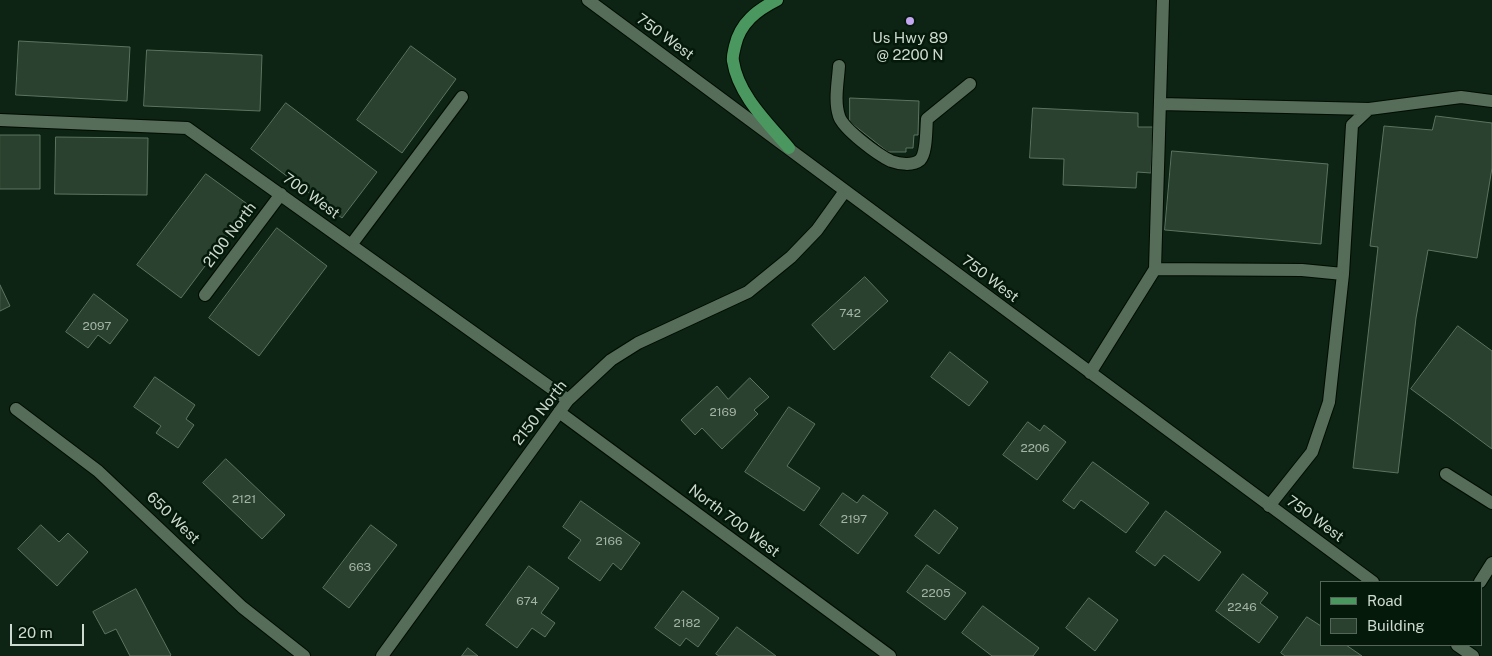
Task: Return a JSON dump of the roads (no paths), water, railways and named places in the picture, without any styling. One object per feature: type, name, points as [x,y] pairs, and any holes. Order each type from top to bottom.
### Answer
[{"type":"main road","points":[[778,0],[750,18],[738,35],[732,60],[737,77],[748,97],[788,148]]},
{"type":"street","name":"750 West","points":[[588,0],[1372,581]]},
{"type":"street","points":[[1090,373],[1155,269],[1163,0]]},
{"type":"street","points":[[839,66],[837,105],[842,122],[884,157],[902,164],[914,163],[920,160],[924,154],[926,119],[970,84]]},
{"type":"street","points":[[351,244],[462,96]]},
{"type":"street","points":[[1161,104],[1369,109],[1461,97],[1492,101]]},
{"type":"street","points":[[1269,506],[1312,452],[1329,402],[1342,274],[1352,125],[1369,109]]},
{"type":"street","name":"700 West","points":[[0,120],[187,128],[568,400]]},
{"type":"street","name":"2150 North","points":[[382,656],[568,400],[611,360],[638,343],[748,292],[791,257],[816,230],[845,191]]},
{"type":"street","name":"2100 North","points":[[205,295],[281,194]]},
{"type":"street","points":[[1155,269],[1302,270],[1342,274]]},
{"type":"street","name":"650 West","points":[[16,409],[98,471],[242,607],[304,656]]},
{"type":"street","name":"North 700 West","points":[[559,412],[890,656]]},
{"type":"street","points":[[1446,474],[1492,503]]},
{"type":"street","points":[[1481,581],[1492,564]]},
{"type":"street","points":[[1459,646],[1472,656]]},
{"type":"place","name":"Us Hwy 89 @ 2200 N","points":[[910,21]]}]
